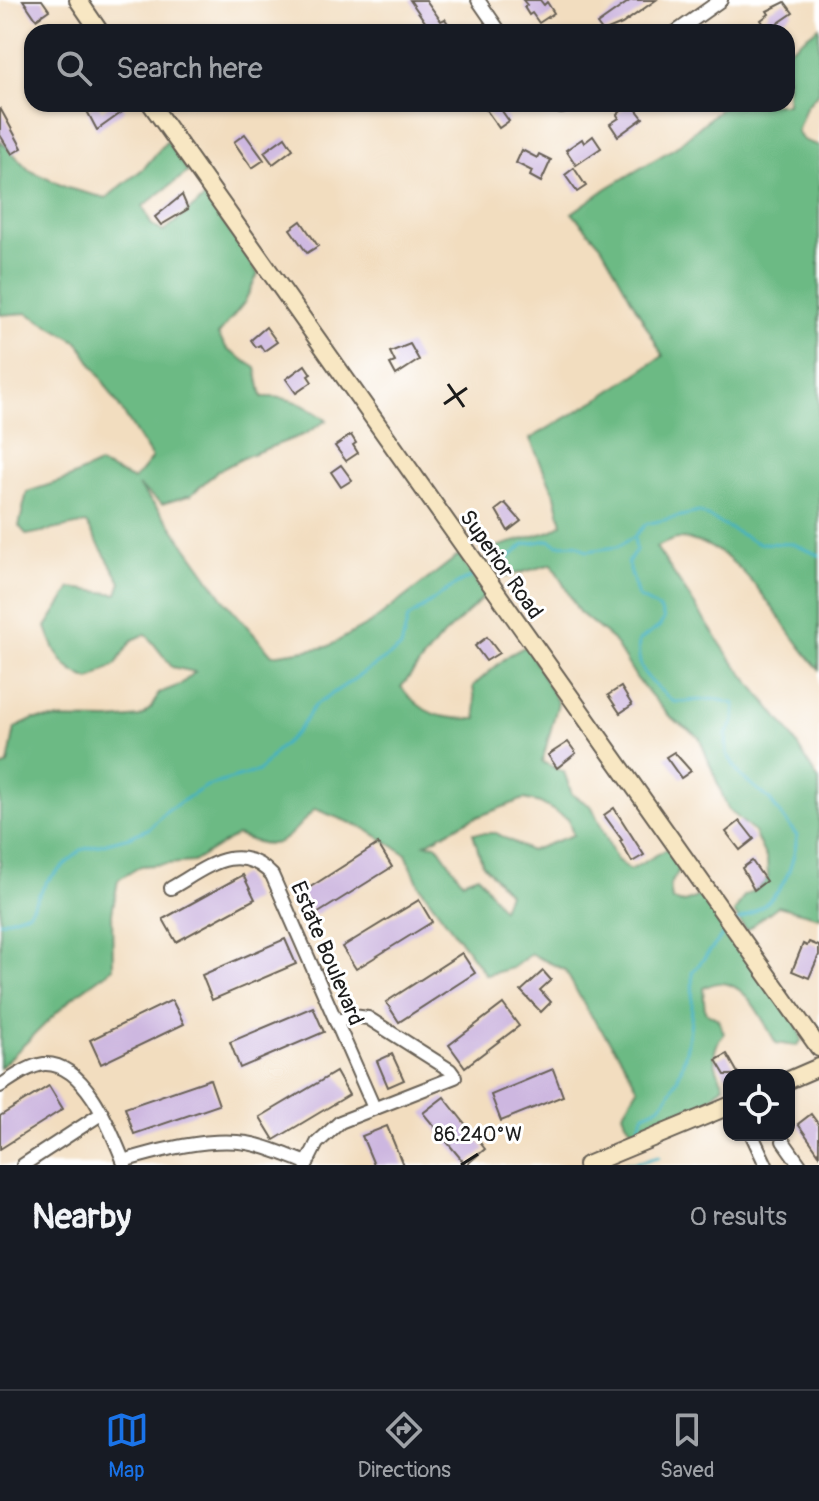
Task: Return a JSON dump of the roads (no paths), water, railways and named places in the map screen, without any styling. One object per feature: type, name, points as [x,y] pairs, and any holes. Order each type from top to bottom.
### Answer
[{"type":"street","points":[[78,0],[94,24]]},
{"type":"street","points":[[478,0],[494,24]]},
{"type":"street","points":[[687,24],[721,0]]},
{"type":"street","name":"Superior Road","points":[[157,112],[819,1048]]},
{"type":"street","name":"Estate Boulevard","points":[[171,888],[225,859],[244,858],[262,865],[275,879],[374,1108]]},
{"type":"street","points":[[0,1086],[39,1065],[65,1068],[84,1086],[124,1163],[168,1148],[232,1142],[249,1143],[307,1164],[314,1147],[329,1129],[344,1120],[455,1077],[450,1070],[366,1017],[353,1016],[336,1022]]},
{"type":"street","points":[[795,1077],[819,1067]]},
{"type":"street","points":[[587,1165],[723,1108]]},
{"type":"street","points":[[23,1165],[101,1114]]},
{"type":"street","points":[[755,1141],[766,1165]]},
{"type":"street","points":[[783,1141],[800,1165]]},
{"type":"waterway","points":[[487,567],[507,559],[525,544],[549,540],[558,545],[576,544],[587,551],[617,547],[634,537],[646,524],[699,512],[757,543],[793,544],[819,555]]},
{"type":"waterway","points":[[634,537],[636,550],[628,562],[638,597],[660,609],[664,619],[659,627],[639,641],[642,669],[674,702],[716,699],[735,704],[734,722],[726,734],[727,754],[740,775],[769,799],[797,836],[791,865],[780,888],[763,906],[737,921]]},
{"type":"waterway","points":[[0,922],[29,912],[47,881],[81,850],[150,828],[166,811],[207,786],[259,771],[297,732],[315,705],[401,648],[408,618],[449,589],[474,576]]},
{"type":"waterway","points":[[632,1141],[644,1114],[660,1106],[678,1078],[688,1043],[692,973],[727,930]]},
{"type":"waterway","points":[[625,1163],[659,1157]]}]
